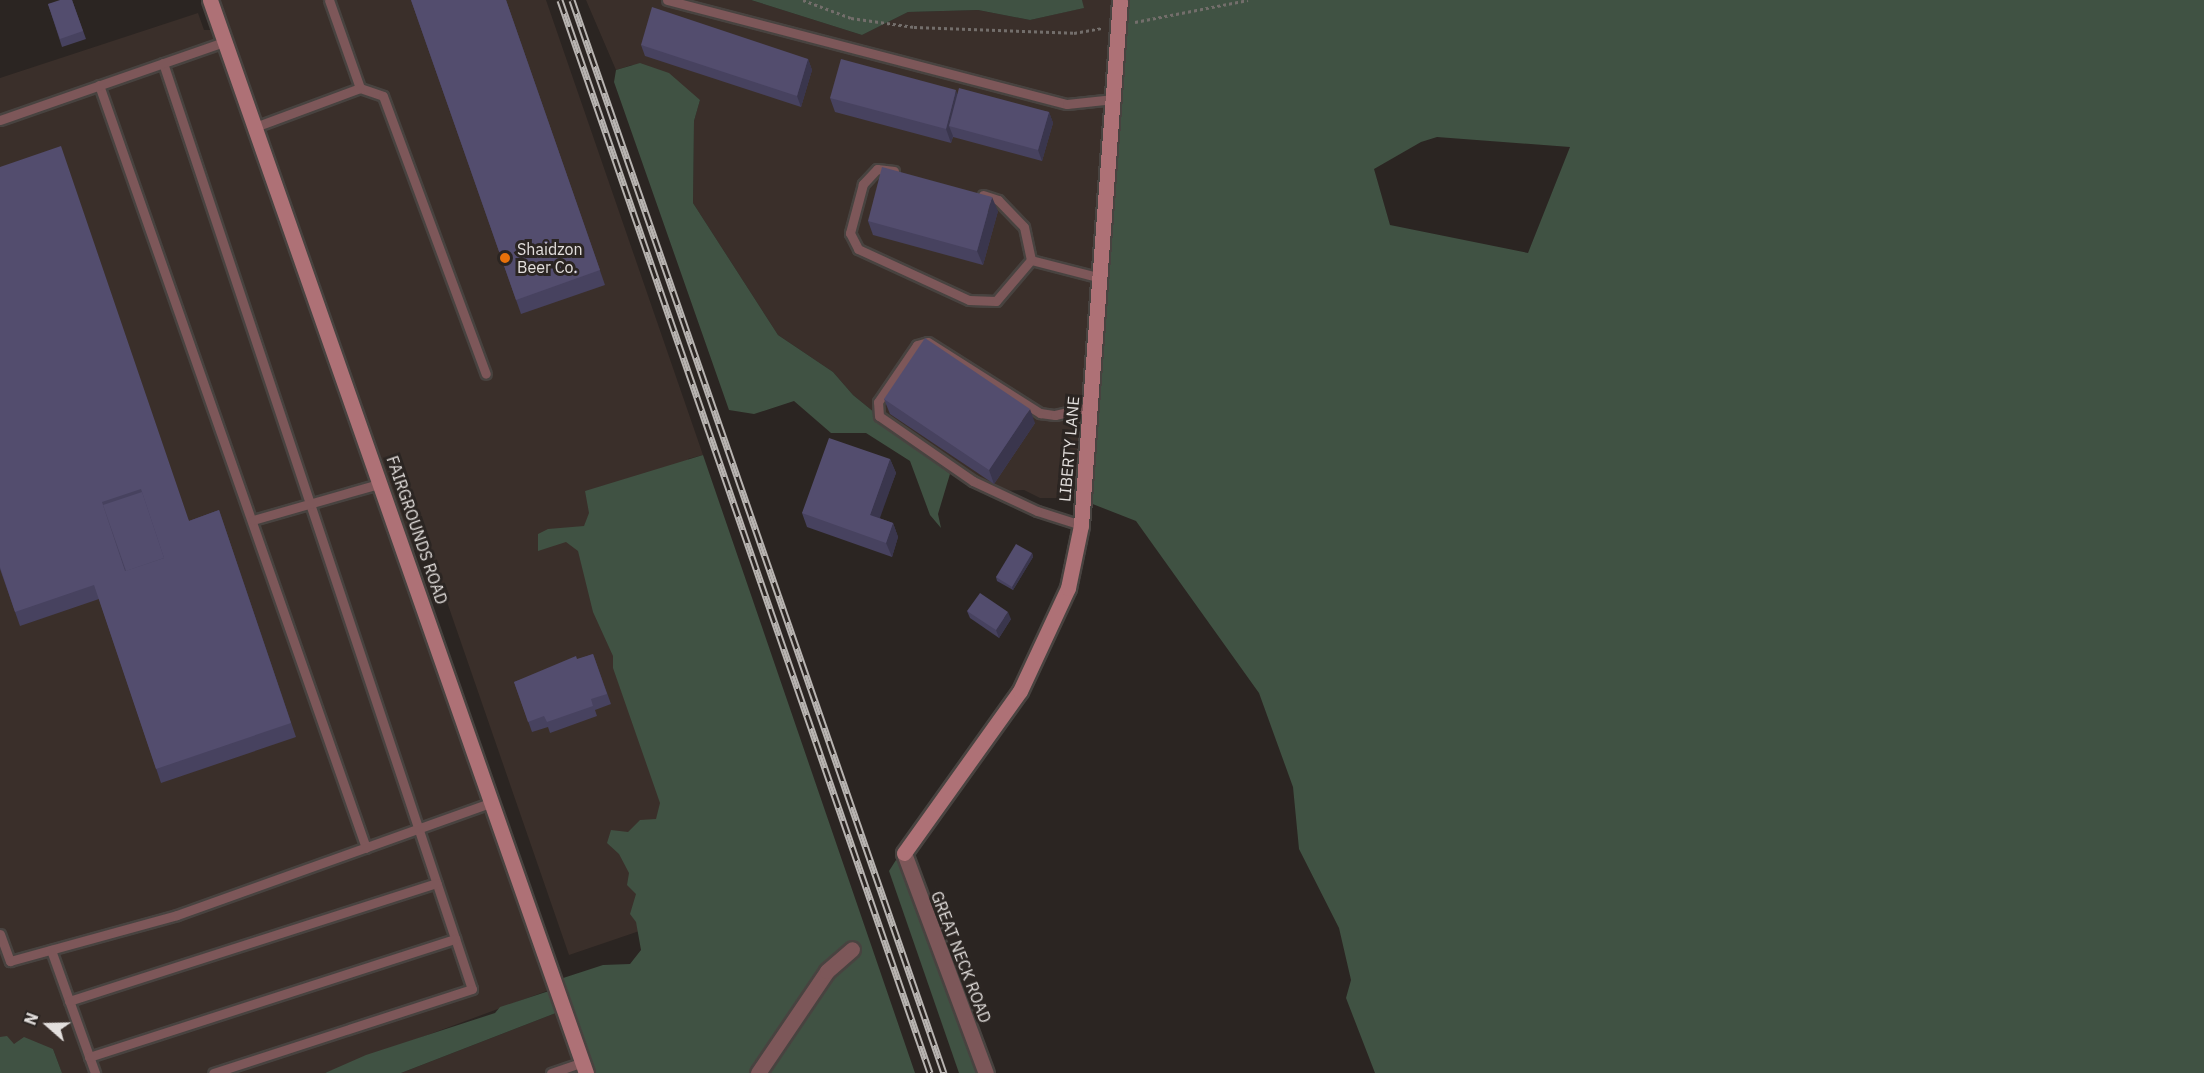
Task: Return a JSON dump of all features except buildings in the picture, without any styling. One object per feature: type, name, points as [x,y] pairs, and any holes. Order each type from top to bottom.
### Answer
[{"type":"street","name":"FAIRGROUNDS ROAD","points":[[210,0],[585,1067]]},
{"type":"street","name":"LIBERTY LANE","points":[[904,853],[1030,672],[1068,588],[1081,525],[1120,0]]},
{"type":"street","name":"GREAT NECK ROAD","points":[[904,853],[986,1073]]},
{"type":"street","points":[[758,1073],[827,971],[852,949]]},
{"type":"lane","points":[[329,0],[360,88]]},
{"type":"lane","points":[[667,0],[1067,104],[1114,99]]},
{"type":"lane","points":[[0,120],[224,42]]},
{"type":"lane","points":[[163,63],[472,989],[213,1073]]},
{"type":"lane","points":[[99,85],[366,848]]},
{"type":"lane","points":[[255,127],[360,88],[383,96],[486,374]]},
{"type":"lane","points":[[902,173],[877,169],[863,184],[850,233],[858,249],[969,300],[996,301],[1031,260]]},
{"type":"lane","points":[[976,194],[998,200],[1024,227],[1031,260]]},
{"type":"lane","points":[[1031,260],[1101,278]]},
{"type":"lane","points":[[1081,525],[1037,511],[973,481],[879,416],[878,402],[917,345],[928,342],[1040,413],[1054,415],[1091,407]]},
{"type":"lane","points":[[253,520],[381,483]]},
{"type":"lane","points":[[0,934],[10,961],[177,915],[493,802]]},
{"type":"lane","points":[[69,1001],[437,883]]},
{"type":"lane","points":[[89,1056],[455,939]]},
{"type":"lane","points":[[51,950],[94,1073]]},
{"type":"lane","points":[[551,1073],[585,1067]]},
{"type":"path","points":[[802,0],[851,18],[914,27],[1074,33],[1248,0]]},
{"type":"shaded area","points":[[213,0],[546,0],[703,455],[688,459],[701,910],[569,955],[427,544],[407,554],[552,989],[325,1073],[62,1073],[53,1049],[14,1045],[0,1037],[0,78],[198,13],[204,30],[222,30]]},
{"type":"shaded area","points":[[586,0],[751,0],[862,35],[908,12],[978,10],[1030,20],[1083,8],[1082,0],[1119,0],[1080,498],[1040,498],[1024,490],[1000,491],[950,474],[853,395],[833,372],[778,335],[693,203],[694,121],[700,100],[632,65],[616,70]]},
{"type":"shaded area","points":[[561,1011],[584,1073],[401,1073]]},
{"type":"green space","points":[[751,0],[1082,0],[1084,8],[1030,20],[978,10],[908,12],[862,35]]},
{"type":"green space","points":[[1119,0],[2204,0],[2204,1073],[1375,1073],[1346,998],[1351,980],[1339,928],[1299,849],[1293,787],[1259,693],[1136,521],[1090,503]],"holes":[[[1437,137],[1570,147],[1528,253],[1390,225],[1374,169],[1421,142]]]},
{"type":"green space","points":[[640,63],[669,73],[700,100],[694,121],[693,203],[778,335],[833,372],[853,395],[950,474],[938,514],[941,528],[930,515],[910,461],[866,433],[831,433],[794,401],[754,414],[729,410],[614,82],[616,70]]},
{"type":"green space","points":[[703,455],[915,1073],[584,1073],[561,1011],[401,1073],[325,1073],[366,1055],[495,1013],[500,1007],[552,990],[554,981],[603,965],[630,964],[641,950],[636,922],[630,914],[636,894],[627,885],[629,873],[619,854],[607,843],[611,830],[628,832],[640,820],[656,819],[660,803],[613,668],[613,656],[593,612],[578,551],[566,542],[538,551],[538,534],[548,529],[584,526],[589,513],[585,491]]},
{"type":"green space","points":[[896,860],[906,865],[984,1073],[959,1073],[889,871]]},
{"type":"green space","points":[[7,1036],[14,1044],[24,1037],[53,1049],[62,1073],[0,1073],[0,1037]]},
{"type":"railway","points":[[560,0],[930,1073]]},
{"type":"railway","points":[[572,0],[944,1073]]},
{"type":"place","name":"Shaidzon Beer Co.","points":[[505,258]]}]
